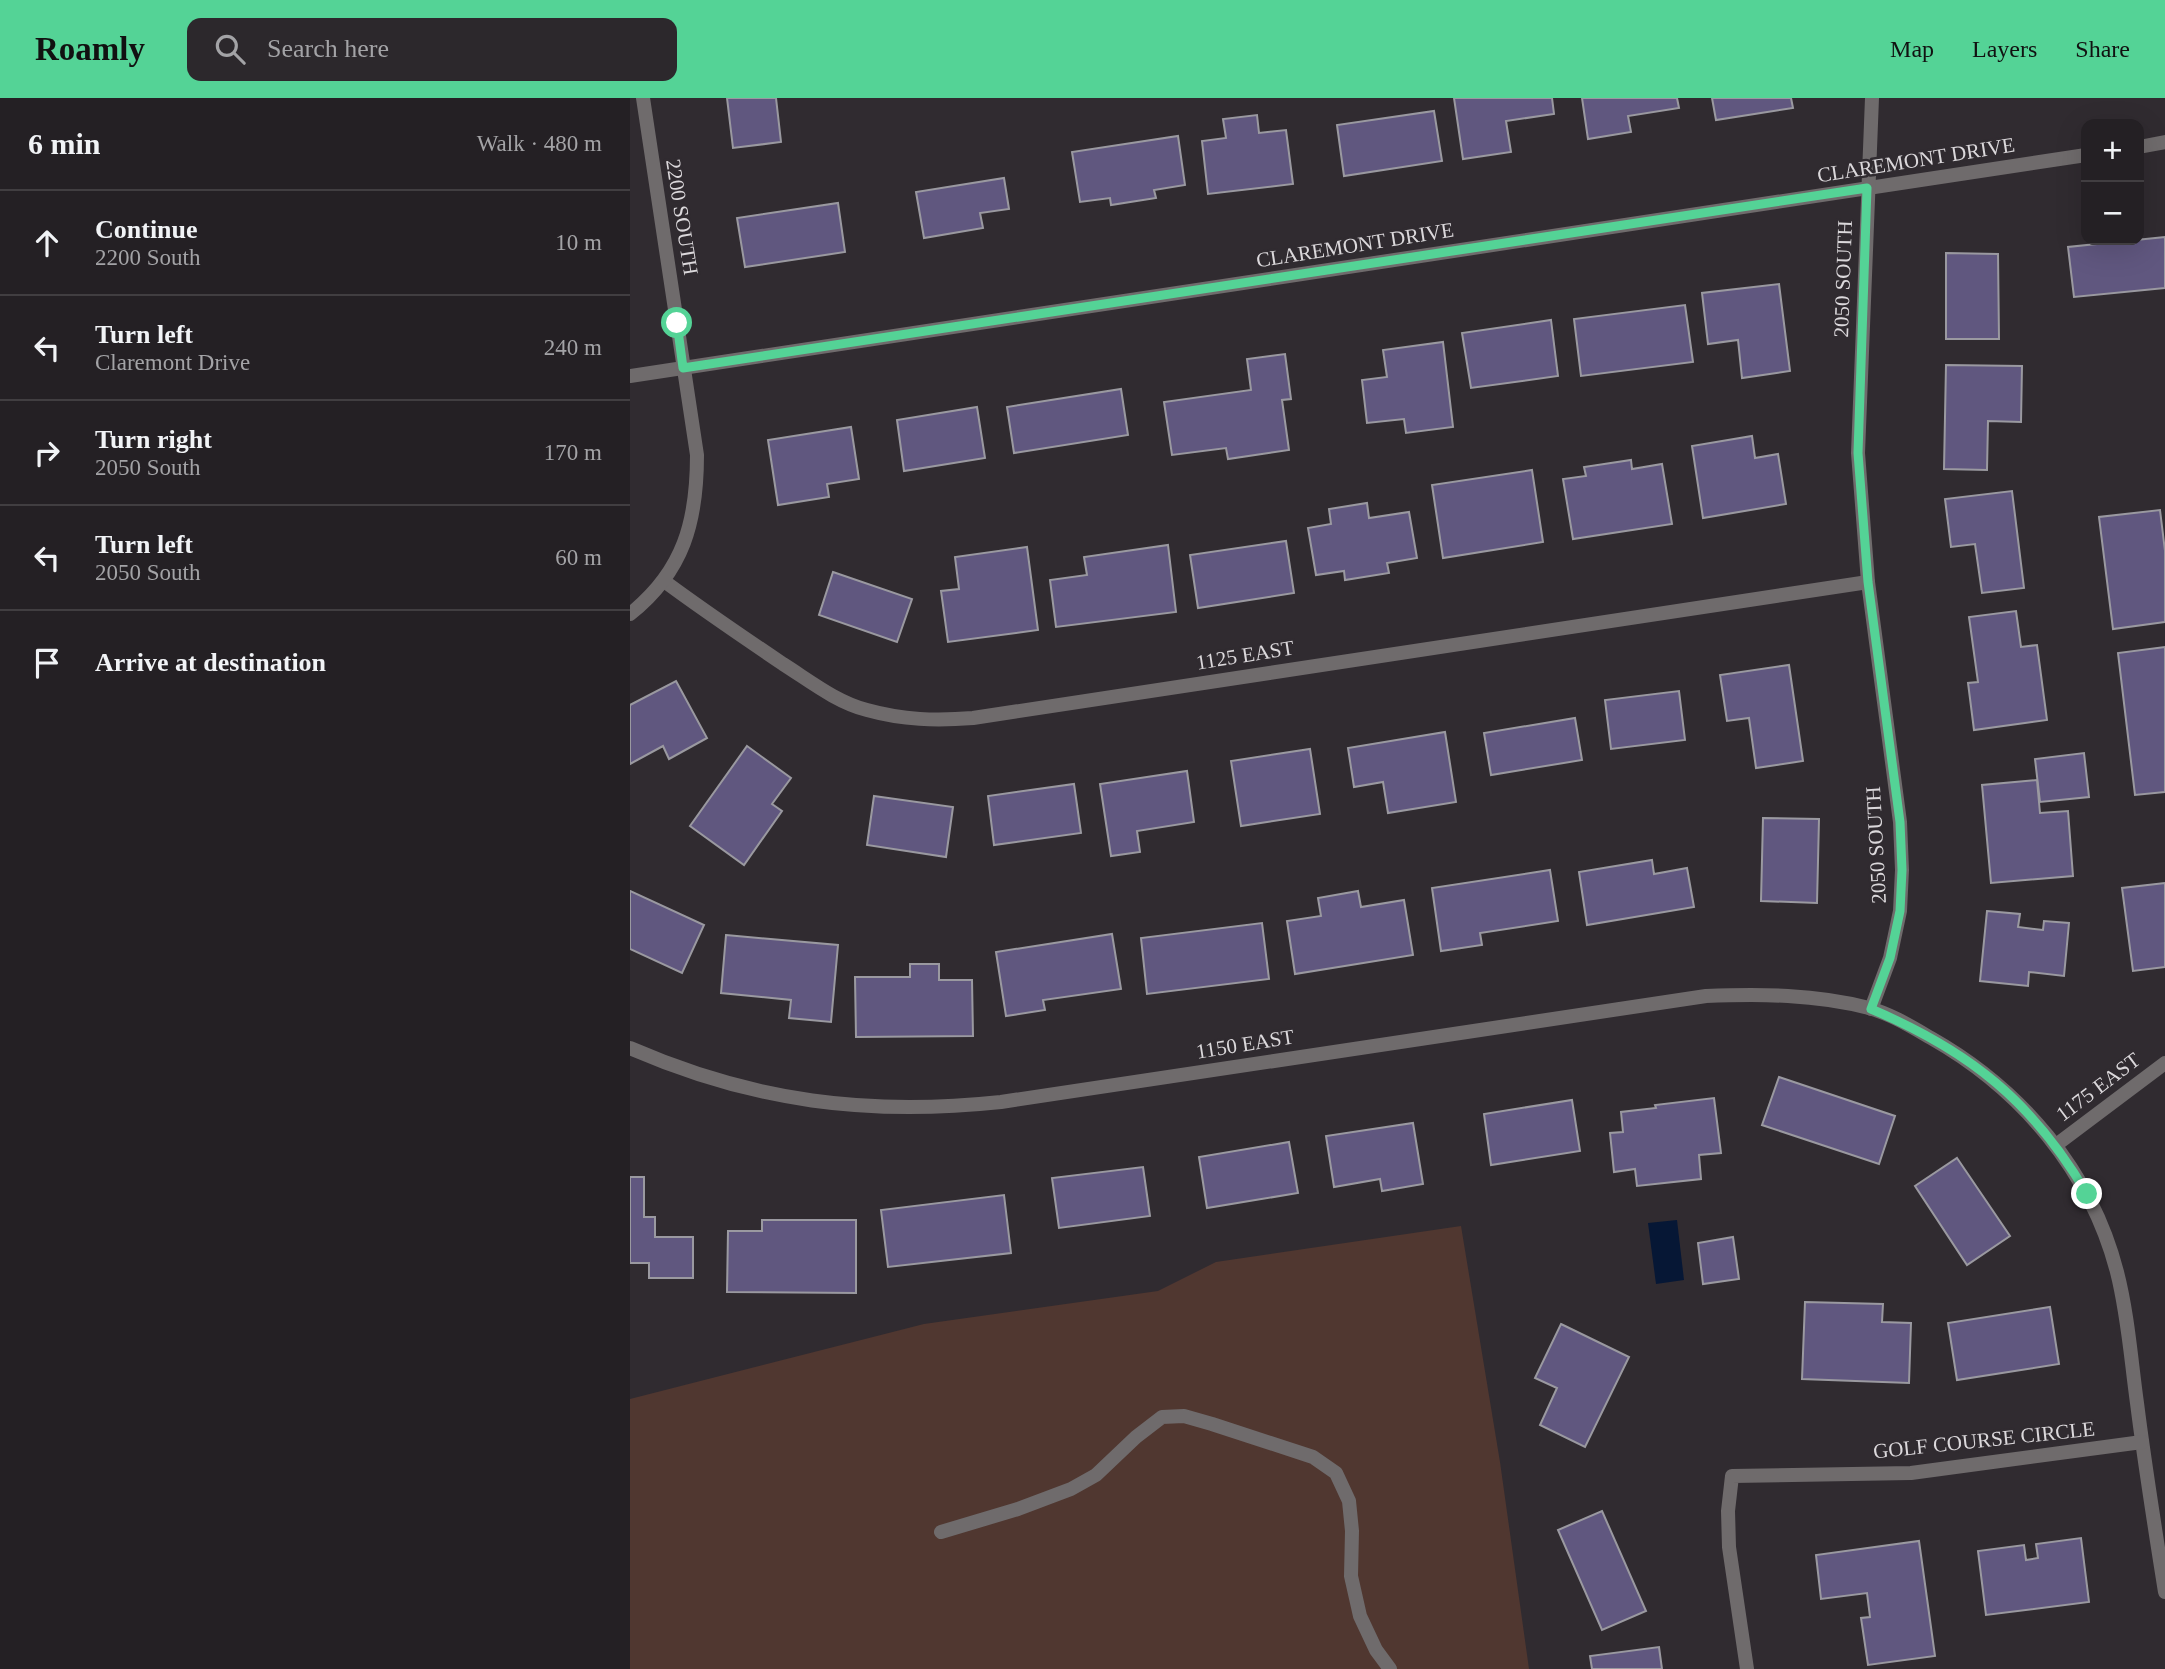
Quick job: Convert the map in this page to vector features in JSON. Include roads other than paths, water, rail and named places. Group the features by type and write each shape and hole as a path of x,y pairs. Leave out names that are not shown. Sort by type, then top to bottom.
{"street":[{"name":"2200 SOUTH","path":"630,614 664,581 681,551 691,520 697,487 697,455 643,98"},
{"name":"2050 SOUTH","path":"1871,1009 1890,958 1900,911 1902,870 1900,822 1868,582 1858,453 1872,98"},
{"path":"2144,146 2165,142"},
{"name":"CLAREMONT DRIVE","path":"630,376 2081,156"},
{"name":"1125 EAST","path":"664,581 830,695 864,710 900,718 937,721 973,718 1868,582"},
{"name":"1150 EAST","path":"630,1048 711,1079 759,1092 855,1107 904,1109 1001,1102 1706,996 1762,994 1816,997 1871,1009"},
{"path":"1871,1009 1909,1025 1973,1064 2029,1114 2056,1145 2087,1194 2118,1273 2165,1592"},
{"name":"1175 EAST","path":"2056,1145 2165,1063"},
{"path":"941,1532 1018,1509 1071,1489 1096,1475 1136,1437 1162,1417 1184,1416 1212,1424 1313,1457 1336,1473 1349,1501 1352,1576 1360,1616 1376,1650 1390,1669"},
{"name":"GOLF COURSE CIRCLE","path":"1747,1669 1729,1547 1728,1511 1732,1476 1911,1474 2142,1442"}],"water":[{"path":"1677,1220 1684,1280 1656,1284 1648,1223"}]}
